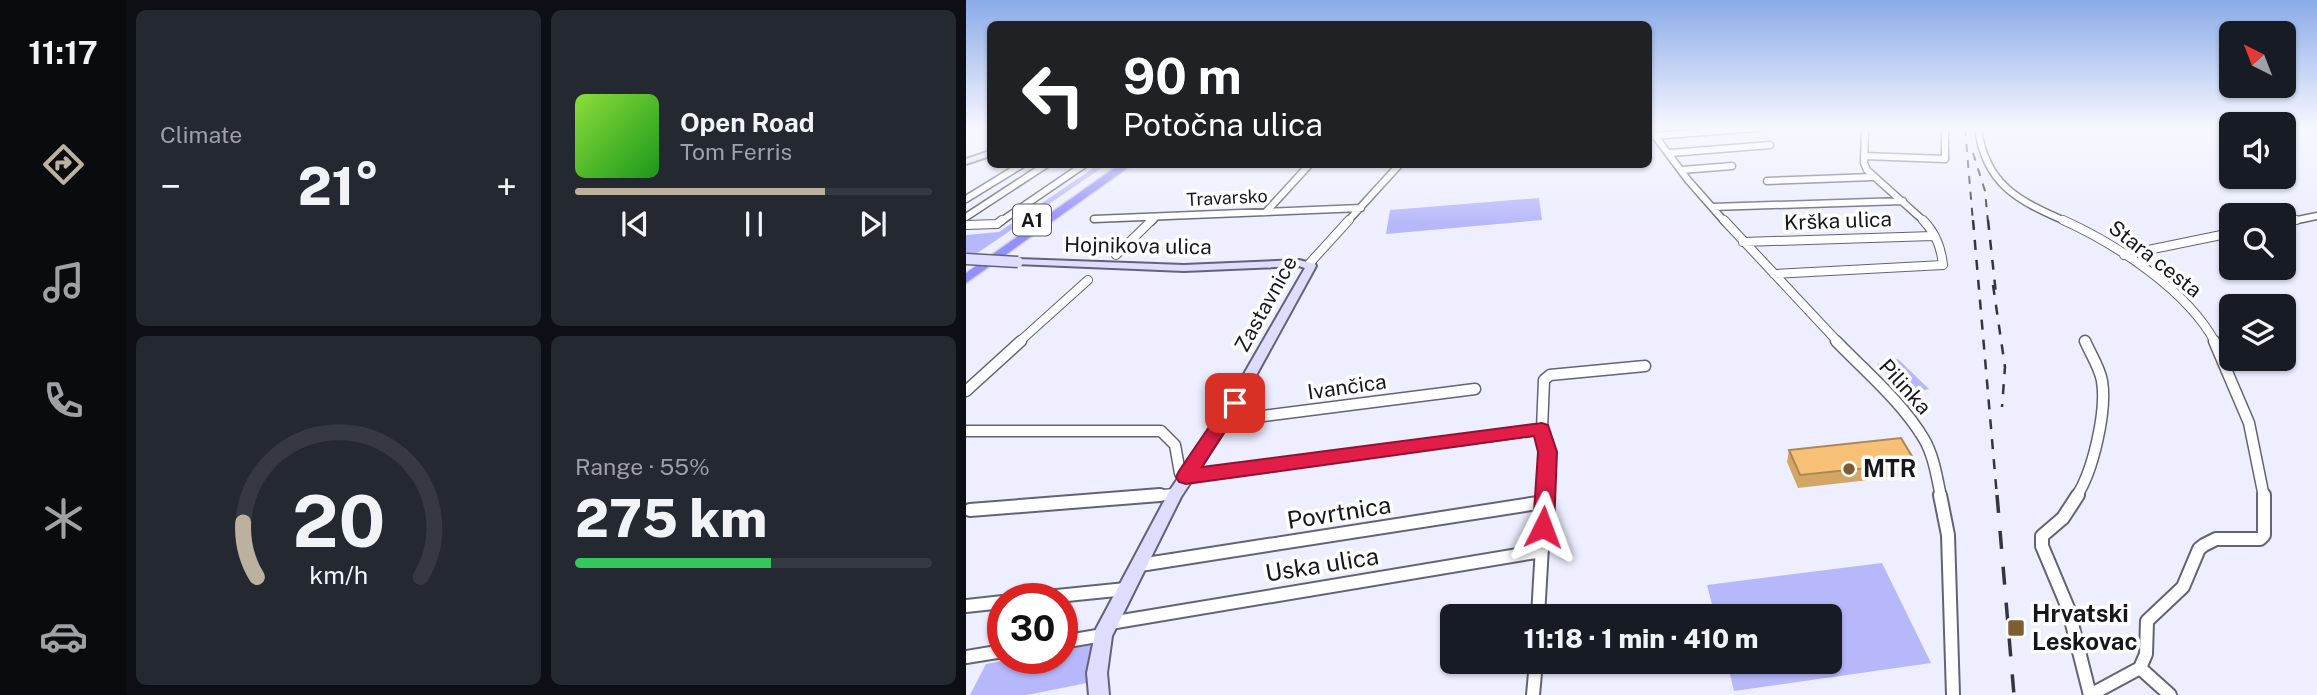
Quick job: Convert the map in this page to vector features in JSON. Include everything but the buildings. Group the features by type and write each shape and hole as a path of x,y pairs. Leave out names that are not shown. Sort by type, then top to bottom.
{"highway":[{"path":"1080,187 1104,168"},
{"name":"A1","path":"966,268 1109,168"},
{"name":"A1","path":"966,279 1122,168"}],"main road":[{"name":"Hojnikova ulica","path":"966,259 1134,268 1309,264"},
{"name":"Zastavnice","path":"1186,477 1224,421 1311,267 1309,264"},
{"path":"1098,695 1097,673 1107,629 1186,477"}],"street":[{"name":"Pilinka","path":"1675,160 1743,242 1899,407 1931,452 1948,535 1953,695"},
{"path":"1774,274 1942,265 1941,248 1922,218 1873,177 1867,170 1865,160"},
{"name":"Stara cesta","path":"1987,160 1995,177 2006,190 2104,241 2124,255 2207,328 2250,425 2261,474 2266,525 2264,535 2260,539 2216,539 2199,549 2183,587 2149,617 2145,630 2146,654 2140,668"},
{"path":"1682,170 1732,166"},
{"path":"966,199 1016,168"},
{"path":"966,217 1042,168"},
{"path":"966,225 997,223 1079,168"},
{"path":"1266,212 1306,168"},
{"name":"Zastavnice","path":"1309,264 1396,168"},
{"path":"1767,181 1873,177"},
{"path":"1712,207 1903,201"},
{"name":"Travarsko","path":"1094,219 1361,208"},
{"path":"2296,220 2317,216"},
{"path":"1116,255 1155,218"},
{"path":"2124,255 2219,235"},
{"name":"Krška ulica","path":"1743,242 1933,236"},
{"path":"966,391 1088,280"},
{"path":"2085,341 2102,381 2099,435 2084,485 2063,518 2042,536 2046,558 2068,608 2090,695 2140,668 2170,695"},
{"path":"1539,604 1547,452 1542,429 1544,380 1550,375 1645,366"},
{"name":"Ivančica","path":"1224,421 1475,389"},
{"path":"966,431 1161,431 1175,445 1180,473 1186,477 1542,429"},
{"path":"970,510 1175,494"},
{"name":"Povrtnica","path":"1140,565 1544,502"},
{"name":"Uska ulica","path":"1078,637 1107,629 1542,551"},
{"path":"1078,593 1128,588"},
{"path":"966,606 987,604"},
{"path":"966,657 987,654"},
{"path":"1533,695 1535,674"}],"shaded area":[{"path":"1094,168 1102,168 973,256 966,255 966,235 999,232"},
{"path":"1539,198 1542,220 1386,234 1390,210"},
{"path":"1898,359 1929,389 1907,394 1877,364"},
{"path":"1882,563 1931,663 1734,691 1730,674 1842,674 1842,604 1712,604 1707,585"},
{"path":"1092,645 1087,683 1027,695 970,695 986,664 987,674 1078,674 1078,647"}],"railway":[{"path":"1968,160 1973,222"},
{"path":"1975,160 1985,191 1988,222"},
{"path":"1973,220 1997,497"},
{"path":"1988,220 1996,294"},
{"path":"1993,285 2005,367 2002,407"},
{"path":"1997,495 2014,695"}],"place":[{"name":"MTR","path":"1849,469"},
{"name":"Hrvatski Leskovac","path":"2016,628"}],"route":[{"path":"1235,403 1186,477 1542,429 1547,452 1543,527"}]}
